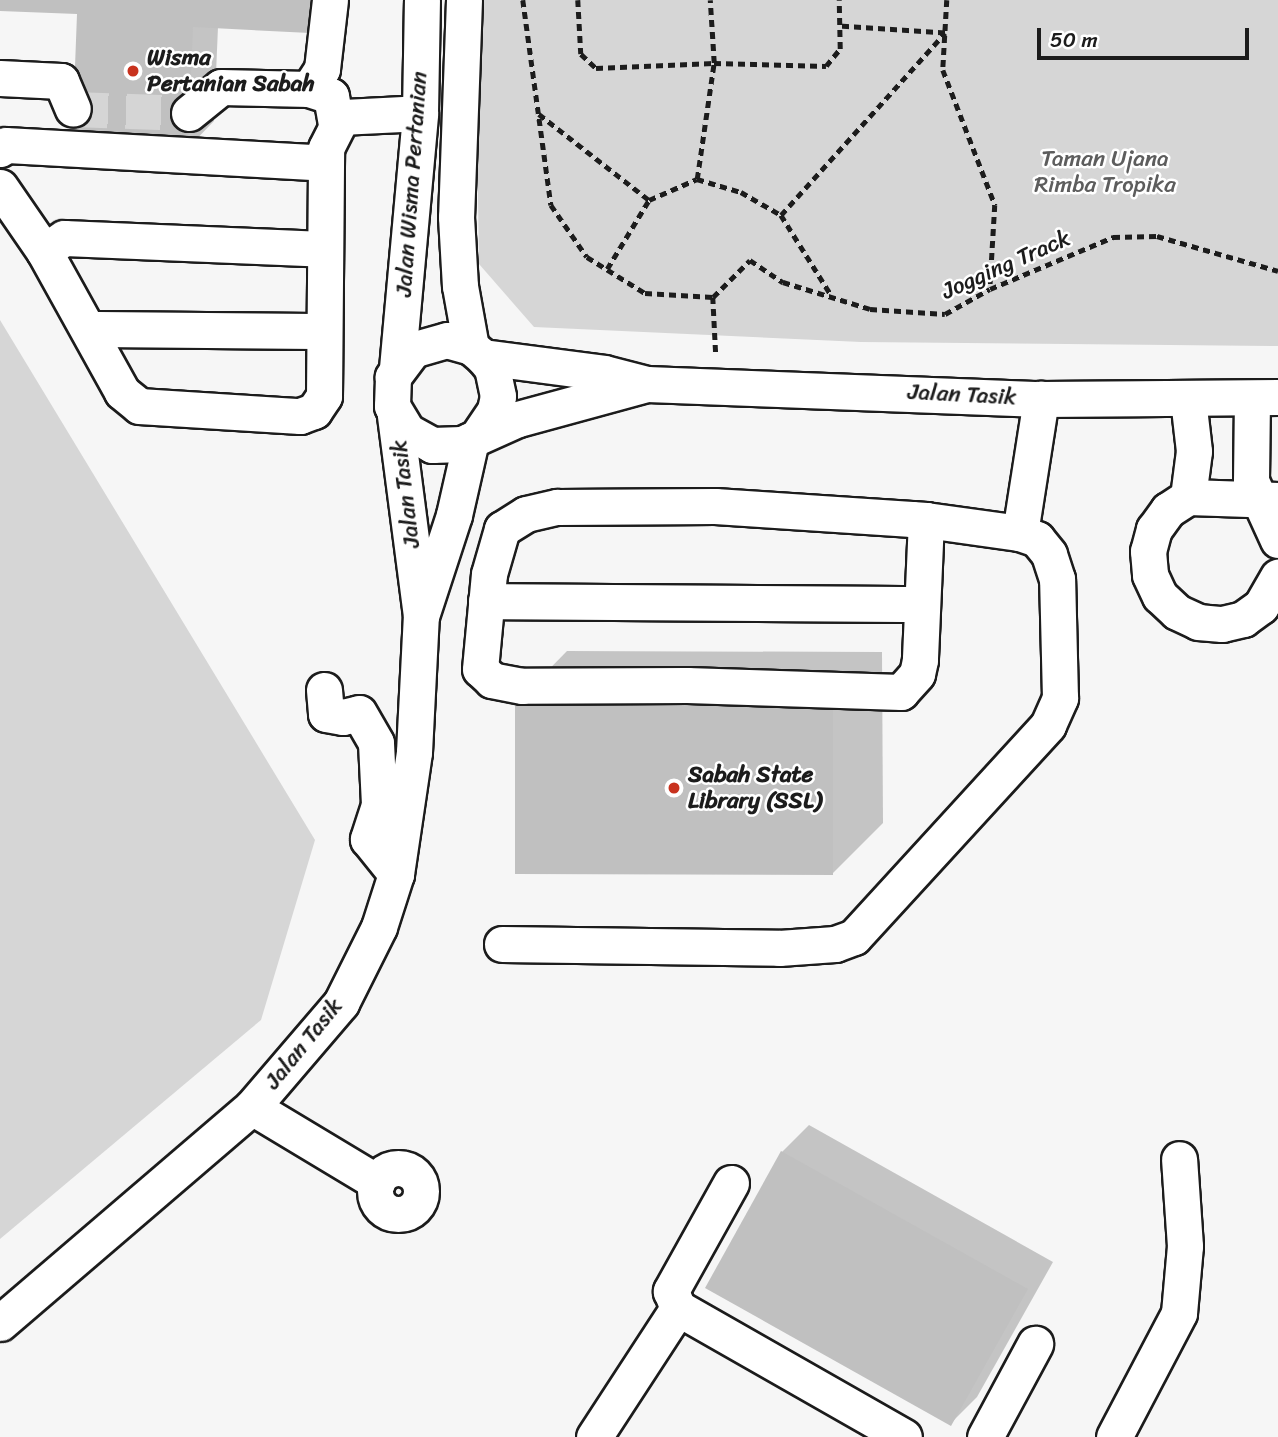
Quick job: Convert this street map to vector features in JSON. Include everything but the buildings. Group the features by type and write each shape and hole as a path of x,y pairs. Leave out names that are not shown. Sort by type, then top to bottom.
{"street":[{"path":"309,89 322,69 330,0"},
{"name":"Jalan Wisma Pertanian","path":"397,368 420,113 422,0"},
{"name":"Jalan Wisma Pertanian","path":"464,0 456,217 460,286 477,352"},
{"path":"0,78 61,81 73,109"},
{"path":"190,113 221,87 309,89 331,96 336,125"},
{"path":"0,187 44,251 122,392 139,406 300,416 314,411 324,396 326,149 342,117 420,113"},
{"path":"0,149 20,146 325,163"},
{"path":"44,251 64,237 324,248"},
{"path":"89,329 324,331"},
{"path":"447,340 477,352 492,368 498,396 495,410 475,437 442,446 423,442 396,415 391,396 397,368 423,344 447,340"},
{"name":"Jalan Tasik","path":"477,352 647,384 1041,399 1265,398"},
{"name":"Jalan Tasik","path":"421,616 454,514 475,437 647,384"},
{"path":"1265,398 1249,461 1268,500 1278,540"},
{"path":"1020,533 1041,399"},
{"path":"1188,399 1194,451 1188,497"},
{"name":"Jalan Tasik","path":"0,1323 252,1107 341,1003 379,928 396,874 414,752 421,616 396,415"},
{"path":"1268,500 1188,497 1168,510 1154,528 1148,551 1155,586 1177,612 1198,622 1222,624 1243,619 1261,606 1278,576"},
{"path":"502,944 779,948 835,944 854,937 1048,725 1060,698 1057,579 1049,554 1037,539 1020,533 926,520 715,506 557,507 526,514 502,529 486,601 480,668 492,680 522,686 687,685 901,692 917,674 920,660 920,604 926,520"},
{"path":"486,601 920,604"},
{"path":"324,690 326,714 343,717 359,713 376,743 379,805 368,839 396,874"},
{"path":"252,1107 377,1182"},
{"path":"1114,1437 1179,1312 1185,1246 1179,1159"},
{"path":"732,1183 671,1292 678,1308 904,1437"},
{"path":"594,1437 678,1308"},
{"path":"985,1437 1035,1344"}],"path":[{"path":"523,0 551,205 587,257 645,293 713,297 716,386"},
{"path":"578,0 581,54 596,68 714,63 826,66 840,49 839,0"},
{"path":"697,179 714,63 710,0"},
{"path":"947,0 943,70 995,205 990,289"},
{"path":"839,26 945,33"},
{"path":"781,215 945,33"},
{"path":"538,113 649,200"},
{"path":"607,269 649,200 697,179 741,192 781,215 831,293"},
{"name":"Jogging Track","path":"713,297 750,260 783,282 831,293 870,309 946,314 990,289 1113,237 1157,236 1278,271"}],"green space":[{"name":"Taman Ujana Rimba Tropika","path":"475,0 1278,0 1278,346 861,342 534,327 479,264"},
{"path":"0,320 315,840 261,1020 0,1239"}],"tunnel":[{"path":"73,109 189,113"}],"place":[{"name":"Wisma Pertanian Sabah","path":"133,71"},
{"name":"Sabah State Library (SSL)","path":"674,788"}]}
